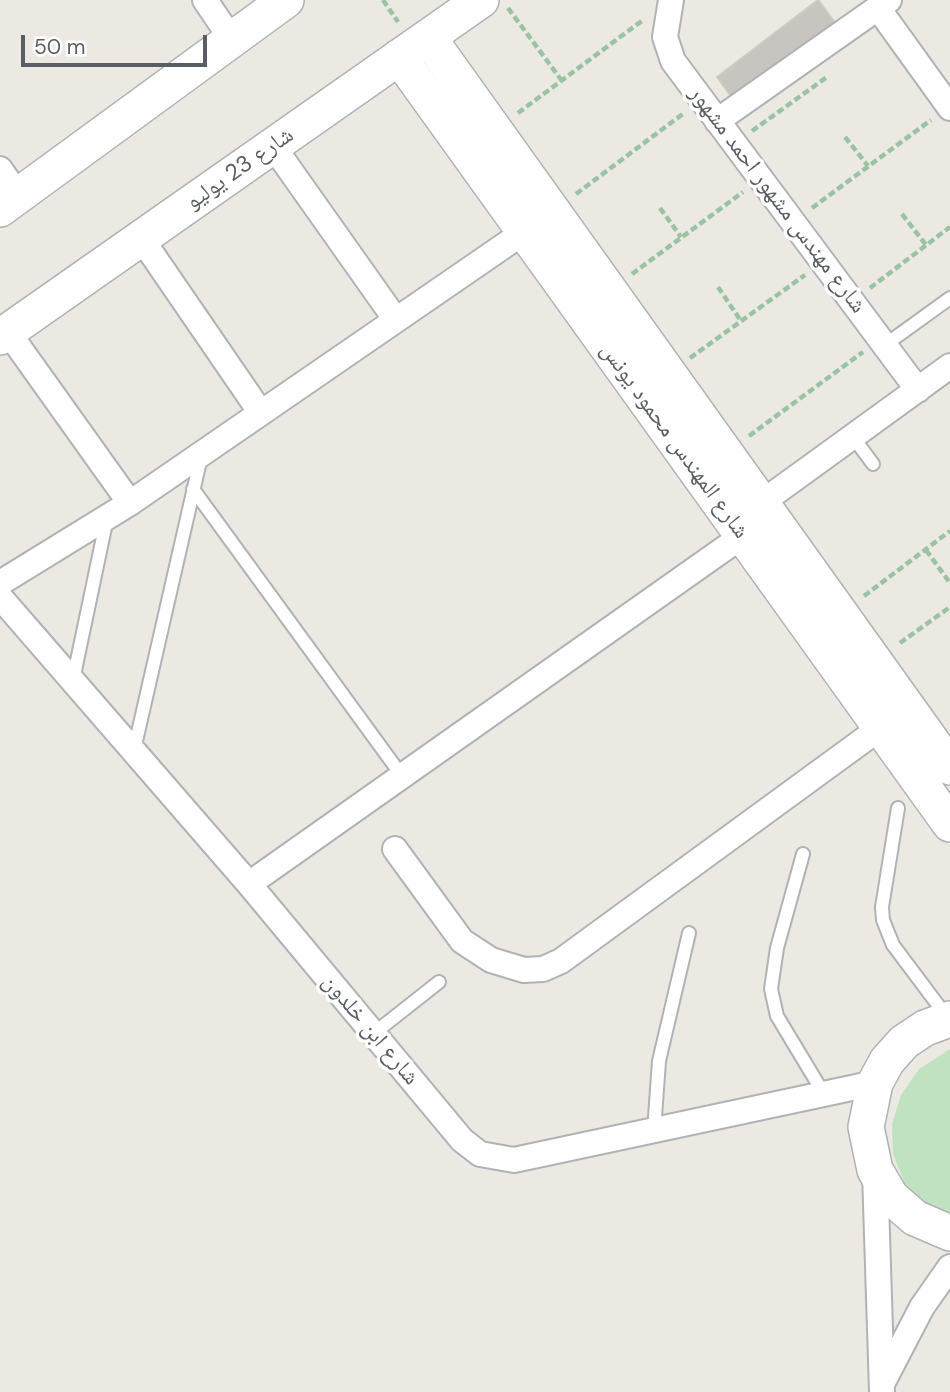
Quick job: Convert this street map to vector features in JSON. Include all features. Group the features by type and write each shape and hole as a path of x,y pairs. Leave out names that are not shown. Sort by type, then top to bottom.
{"street":[{"path":"205,0 232,40"},
{"name":"شارع 23 يوليو","path":"4,334 481,0"},
{"name":"شارع مهندس مشهور احمد مشهور","path":"671,0 666,46 673,61 882,342 939,382"},
{"path":"717,121 883,4 950,107"},
{"path":"6,191 232,40 267,5"},
{"name":"شارع المهندس محمود يونس","path":"428,37 950,767"},
{"name":"شارع المهندس محمود يونس","path":"399,57 950,824"},
{"path":"273,146 396,320"},
{"path":"0,583 130,503 524,232"},
{"path":"141,239 261,413"},
{"path":"4,334 130,503"},
{"path":"249,884 742,536 766,510 853,437 939,382"},
{"name":"شارع ابن خلدون","path":"0,597 249,884 462,1140 491,1158 514,1160 875,1083"},
{"path":"395,849 463,942 491,960 524,970 543,969 561,961 880,728"},
{"path":"882,1389 875,1170 866,1127 875,1083 887,1061 904,1042 925,1028 949,1019"},
{"path":"875,1170 891,1197 915,1218 950,1233"},
{"path":"882,1389 907,1333 950,1267"}],"lane":[{"path":"882,342 950,298"},
{"path":"853,437 873,464"},
{"path":"134,751 202,453"},
{"path":"193,489 402,776"},
{"path":"73,680 107,517"},
{"path":"898,808 882,907 883,920 893,945 949,1019"},
{"path":"803,854 777,948 771,989 777,1016 824,1094"},
{"path":"654,1131 659,1061 689,933"},
{"path":"373,1034 439,982"}],"path":[{"path":"502,0 562,80"},
{"path":"495,130 648,16"},
{"path":"734,144 836,70"},
{"path":"552,211 702,100"},
{"path":"793,222 950,107"},
{"path":"845,136 868,166"},
{"path":"610,290 760,179"},
{"path":"660,208 681,237"},
{"path":"902,214 926,245"},
{"path":"852,301 950,227"},
{"path":"669,374 823,262"},
{"path":"718,287 741,321"},
{"path":"726,453 882,342"},
{"path":"841,614 950,531"},
{"path":"926,550 950,583"},
{"path":"900,643 950,607"}],"green space":[{"path":"950,1049 950,1222 923,1205 904,1182 893,1154 892,1124 901,1095 919,1069"}],"building":[{"path":"818,0 837,25 735,102 717,77"}]}
